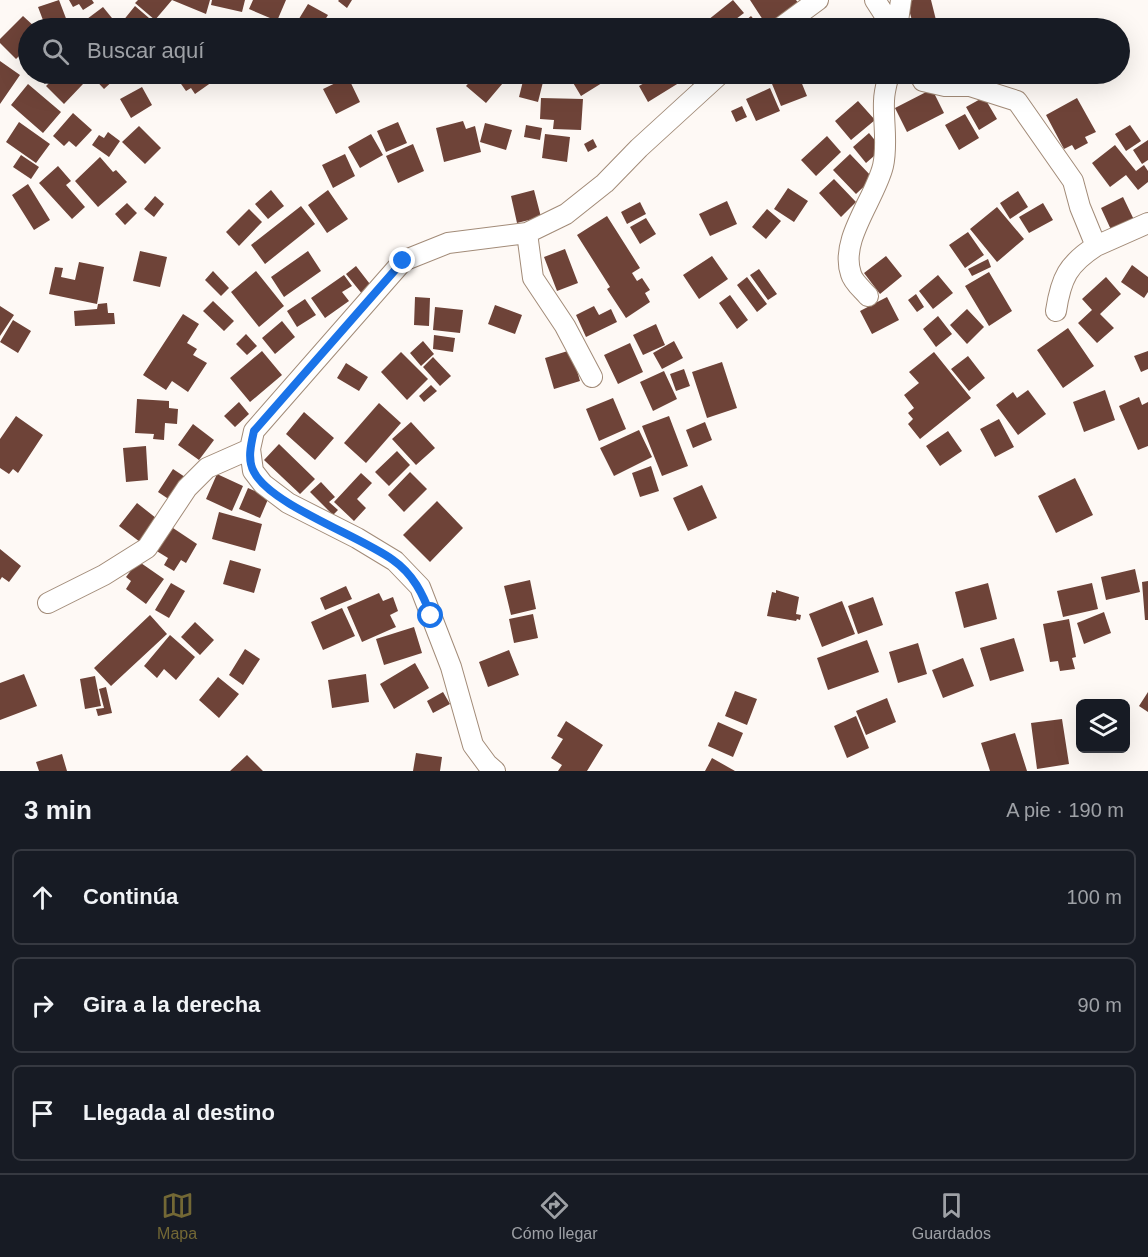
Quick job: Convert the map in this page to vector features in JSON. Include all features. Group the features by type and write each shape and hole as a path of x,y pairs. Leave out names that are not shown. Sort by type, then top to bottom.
{"street":[{"path":"794,18 818,0"},
{"path":"875,0 888,18"},
{"path":"897,18 901,0"},
{"path":"495,771 473,745 451,667 420,587 395,561 357,538 288,503 263,484 253,471 250,449 254,431 403,261 448,243 526,233 566,214 605,183 639,148 709,84"},
{"path":"868,296 851,275 849,249 855,229 874,193 883,165 886,140 884,99 887,84"},
{"path":"936,84 970,86 1017,101 1073,181 1080,207 1096,246"},
{"path":"1056,311 1058,296 1069,268 1078,257 1096,246 1148,224"},
{"path":"526,233 533,278 565,326 592,377"},
{"path":"48,603 104,574 147,548 188,488 207,468 250,449"},
{"path":"470,771 473,745"}],"building":[{"path":"59,0 66,18 42,18 38,7"},
{"path":"69,0 92,0 94,3 83,10 79,4 73,7"},
{"path":"138,0 172,0 157,18 153,18 135,3"},
{"path":"172,0 210,0 206,14"},
{"path":"212,0 245,0 242,12 211,5"},
{"path":"253,0 286,0 278,18 270,18 249,9"},
{"path":"339,0 352,0 347,8"},
{"path":"733,0 744,13 737,18 710,18"},
{"path":"750,0 796,0 799,4 779,18 762,18"},
{"path":"931,0 936,18 911,18 907,2"},
{"path":"308,4 328,15 326,18 299,18"},
{"path":"135,6 149,18 125,18"},
{"path":"103,7 112,18 88,18"},
{"path":"18,21 18,57 16,59 0,43 0,39"},
{"path":"0,61 18,74 18,78 0,104"},
{"path":"28,84 61,112 43,133 11,105"},
{"path":"48,84 83,84 64,104 46,86"},
{"path":"99,84 109,84 104,89"},
{"path":"181,84 209,84 195,94 191,88 186,91"},
{"path":"333,84 351,84 360,102 336,114 323,89"},
{"path":"468,84 502,84 486,103 466,86"},
{"path":"522,84 542,84 538,102 519,97"},
{"path":"574,84 600,84 581,96"},
{"path":"642,84 677,84 648,102 639,86"},
{"path":"772,84 802,84 807,96 781,106"},
{"path":"142,87 152,105 131,118 120,99"},
{"path":"770,88 780,111 756,121 746,99"},
{"path":"932,89 944,113 907,132 895,108"},
{"path":"984,97 997,119 979,130 966,107"},
{"path":"541,98 583,99 581,130 553,129 554,120 540,119"},
{"path":"1077,98 1096,132 1085,137 1088,143 1075,150 1072,145 1064,149 1046,115"},
{"path":"858,101 875,120 851,140 835,121"},
{"path":"742,106 747,117 736,122 731,111"},
{"path":"73,113 92,130 76,147 69,141 64,146 53,136"},
{"path":"965,114 979,138 959,150 945,125"},
{"path":"463,121 466,129 475,126 481,152 444,162 436,128"},
{"path":"19,122 50,144 36,163 6,142"},
{"path":"398,122 407,143 386,152 377,131"},
{"path":"485,123 512,130 506,150 480,142"},
{"path":"526,125 542,128 540,140 524,137"},
{"path":"1130,125 1141,141 1126,151 1115,134"},
{"path":"139,126 161,148 145,164 122,142"},
{"path":"108,132 120,141 109,157 92,145 99,135 104,138"},
{"path":"869,133 882,149 866,163 853,147"},
{"path":"371,134 383,155 360,168 348,147"},
{"path":"545,134 570,137 567,162 542,158"},
{"path":"827,136 841,152 816,176 801,160"},
{"path":"593,139 597,147 588,152 584,144"},
{"path":"1148,140 1148,160 1142,164 1133,150"},
{"path":"413,144 424,171 398,183 386,156"},
{"path":"1115,145 1136,171 1144,165 1148,171 1148,182 1138,190 1126,175 1110,187 1092,163"},
{"path":"345,154 355,176 333,188 322,165"},
{"path":"850,154 873,178 856,194 833,170"},
{"path":"21,155 39,167 31,179 13,167"},
{"path":"100,157 113,172 116,170 127,182 98,207 75,181"},
{"path":"58,166 71,181 66,185 85,207 72,219 39,183"},
{"path":"834,179 856,202 841,217 819,193"},
{"path":"28,184 50,220 34,230 12,195"},
{"path":"788,188 808,201 794,222 774,209"},
{"path":"271,190 284,206 268,219 255,204"},
{"path":"328,190 348,219 327,233 308,205"},
{"path":"534,190 541,217 517,223 511,196"},
{"path":"1018,191 1028,207 1010,219 1000,203"},
{"path":"155,196 164,204 154,217 144,209"},
{"path":"1123,197 1136,224 1113,234 1101,208"},
{"path":"727,201 737,224 710,236 699,214"},
{"path":"640,202 646,214 627,224 621,212"},
{"path":"127,203 137,213 125,225 115,214"},
{"path":"1043,203 1053,220 1029,233 1019,217"},
{"path":"301,206 315,224 265,264 251,245"},
{"path":"997,207 1024,239 997,262 970,229"},
{"path":"249,209 262,222 239,246 226,232"},
{"path":"767,209 781,221 766,239 752,227"},
{"path":"607,216 640,268 632,273 637,281 642,278 650,290 645,293 650,302 626,318 607,289 610,287 577,235"},
{"path":"646,218 656,234 640,244 630,227"},
{"path":"968,232 984,255 965,268 949,245"},
{"path":"565,249 578,283 557,291 544,257"},
{"path":"140,251 167,257 160,287 133,281"},
{"path":"308,251 321,271 284,297 271,277"},
{"path":"712,256 728,279 699,299 683,275"},
{"path":"886,256 902,276 880,294 864,273"},
{"path":"988,259 991,267 972,276 968,269"},
{"path":"79,262 104,267 97,304 49,294 55,267 63,268 61,277 75,280"},
{"path":"1132,265 1148,277 1148,292 1144,298 1121,282"},
{"path":"356,266 373,288 363,295 346,274"},
{"path":"759,269 777,294 768,300 750,275"},
{"path":"213,271 229,288 221,296 205,280"},
{"path":"256,271 284,306 259,327 231,292"},
{"path":"989,272 1012,311 989,326 965,286"},
{"path":"344,275 352,286 342,292 349,301 325,318 311,298"},
{"path":"938,275 953,293 933,309 919,291"},
{"path":"747,277 767,304 757,312 737,285"},
{"path":"1106,277 1121,294 1100,314 1114,328 1097,343 1078,323 1092,310 1082,299"},
{"path":"916,294 924,307 917,312 908,300"},
{"path":"730,295 748,320 737,329 719,303"},
{"path":"415,297 430,298 429,326 414,325"},
{"path":"887,297 899,320 872,334 860,311"},
{"path":"305,299 316,315 297,327 287,311"},
{"path":"213,301 234,321 224,331 203,311"},
{"path":"107,303 108,313 114,313 115,324 75,326 74,311 97,309 98,304"},
{"path":"495,305 522,315 515,334 488,324"},
{"path":"0,306 14,315 0,336"},
{"path":"594,306 599,315 611,309 617,322 586,337 576,315"},
{"path":"435,307 463,310 460,333 433,330"},
{"path":"967,309 984,327 967,344 950,325"},
{"path":"183,314 199,324 187,343 197,349 193,355 207,363 188,392 172,381 166,390 143,375"},
{"path":"938,316 952,334 936,347 923,329"},
{"path":"13,320 31,331 18,353 0,342"},
{"path":"282,321 295,337 275,354 262,338"},
{"path":"656,324 665,345 643,355 633,335"},
{"path":"1068,328 1094,366 1063,388 1037,350"},
{"path":"246,334 257,346 247,355 236,344"},
{"path":"434,335 455,338 453,352 433,349"},
{"path":"423,341 434,354 421,366 410,353"},
{"path":"674,341 683,358 662,369 653,353"},
{"path":"630,343 643,372 618,384 604,355"},
{"path":"571,350 580,381 554,389 545,358"},
{"path":"262,351 282,375 250,402 230,378"},
{"path":"1148,351 1148,369 1141,372 1134,356"},
{"path":"401,352 428,379 407,400 381,372"},
{"path":"934,352 971,398 920,439 908,424 913,419 908,413 914,408 904,395 919,383 909,372"},
{"path":"968,356 985,378 969,391 951,369"},
{"path":"433,357 451,376 440,386 423,367"},
{"path":"722,362 737,408 707,418 692,372"},
{"path":"346,363 368,377 359,391 337,378"},
{"path":"684,369 690,386 676,391 670,374"},
{"path":"664,371 677,399 653,411 640,382"},
{"path":"431,385 437,391 424,402 419,396"},
{"path":"1028,390 1046,414 1018,435 996,405 1013,392 1017,398"},
{"path":"1105,390 1115,420 1084,432 1073,402"},
{"path":"1139,397 1142,405 1148,402 1148,446 1138,450 1119,406"},
{"path":"613,398 626,429 599,441 586,409"},
{"path":"137,399 169,401 169,408 178,409 177,424 165,423 164,440 153,439 154,434 135,433"},
{"path":"239,402 249,414 235,427 224,416"},
{"path":"379,403 401,423 366,463 344,443"},
{"path":"304,412 334,438 315,460 286,434"},
{"path":"16,416 43,435 18,473 13,469 9,474 0,468 0,439"},
{"path":"669,416 688,466 662,476 642,426"},
{"path":"999,419 1014,447 995,457 980,429"},
{"path":"411,422 435,448 416,465 392,439"},
{"path":"705,422 712,440 693,448 686,430"},
{"path":"193,424 214,440 199,460 178,445"},
{"path":"639,430 652,457 614,476 600,448"},
{"path":"948,431 962,451 940,466 926,446"},
{"path":"279,444 315,479 300,494 264,460"},
{"path":"146,446 148,480 126,482 123,448"},
{"path":"397,451 410,465 389,486 375,472"},
{"path":"651,466 659,491 640,497 632,473"},
{"path":"173,469 185,477 170,500 158,492"},
{"path":"410,472 427,489 404,512 388,495"},
{"path":"361,473 372,483 357,499 366,508 354,521 334,502"},
{"path":"217,474 243,486 232,511 206,499"},
{"path":"1075,478 1093,515 1056,533 1038,496"},
{"path":"321,482 335,497 329,502 338,510 333,515 310,492"},
{"path":"702,485 717,518 688,531 673,498"},
{"path":"248,488 269,497 260,518 239,509"},
{"path":"437,501 463,528 430,562 403,535"},
{"path":"137,503 161,522 144,545 119,526"},
{"path":"219,512 262,524 255,551 212,539"},
{"path":"170,526 197,544 186,563 181,560 174,571 164,565 168,558 155,550"},
{"path":"0,549 21,566 9,582 2,577 0,580"},
{"path":"230,560 261,569 254,593 223,584"},
{"path":"138,561 164,579 146,604 126,589 131,581 126,577"},
{"path":"1135,569 1140,592 1106,600 1101,577"},
{"path":"530,580 536,609 511,615 504,586"},
{"path":"1148,581 1148,620 1145,620 1142,582"},
{"path":"171,583 185,591 169,618 155,610"},
{"path":"988,583 997,619 964,628 955,592"},
{"path":"1092,583 1098,609 1063,617 1057,591"},
{"path":"346,586 352,599 325,610 320,598"},
{"path":"776,590 799,597 796,614 801,615 800,620 767,616 772,592 776,593"},
{"path":"379,593 383,601 393,597 398,611 390,615 396,627 362,642 347,607"},
{"path":"873,597 883,625 858,634 848,606"},
{"path":"842,601 855,634 822,647 809,614"},
{"path":"342,608 355,636 323,650 311,622"},
{"path":"1104,612 1111,633 1084,644 1077,623"},
{"path":"533,614 538,638 514,643 509,619"},
{"path":"150,615 167,634 111,686 94,668"},
{"path":"1069,619 1076,657 1072,658 1075,669 1060,671 1058,661 1050,662 1043,624"},
{"path":"195,622 214,640 200,655 181,637"},
{"path":"414,627 422,653 384,665 376,639"},
{"path":"170,635 195,657 176,680 164,669 157,678 144,666"},
{"path":"1014,638 1024,671 990,681 980,648"},
{"path":"867,640 879,672 828,690 817,658"},
{"path":"918,643 927,674 898,683 889,652"},
{"path":"245,649 260,659 243,685 229,675"},
{"path":"509,650 519,675 488,687 479,662"},
{"path":"963,658 974,686 943,698 932,670"},
{"path":"415,663 429,688 394,709 380,684"},
{"path":"24,674 37,706 0,720 0,683"},
{"path":"366,674 369,702 332,708 328,680"},
{"path":"95,676 101,706 85,709 80,679"},
{"path":"218,677 239,694 219,718 199,700"},
{"path":"106,687 112,713 98,716 96,709 104,708 99,689"},
{"path":"735,691 757,699 747,725 725,716"},
{"path":"443,692 450,704 433,713 427,701"},
{"path":"1148,692 1148,712 1139,706"},
{"path":"887,698 896,722 866,735 856,711"},
{"path":"856,716 869,748 847,758 834,726"},
{"path":"1062,719 1069,764 1037,769 1031,723"},
{"path":"566,721 603,745 587,771 558,771 562,765 551,758 563,739 557,736"},
{"path":"718,722 743,733 733,757 708,746"},
{"path":"1015,733 1027,771 990,771 981,743"},
{"path":"416,753 442,757 440,771 413,771"},
{"path":"62,754 67,771 39,771 36,762"},
{"path":"247,755 263,771 230,771"},
{"path":"712,758 735,771 705,771"}],"route":[{"path":"403,261 254,431 250,449 253,471 263,484 288,503 357,538 395,561 420,587 431,616"}]}
